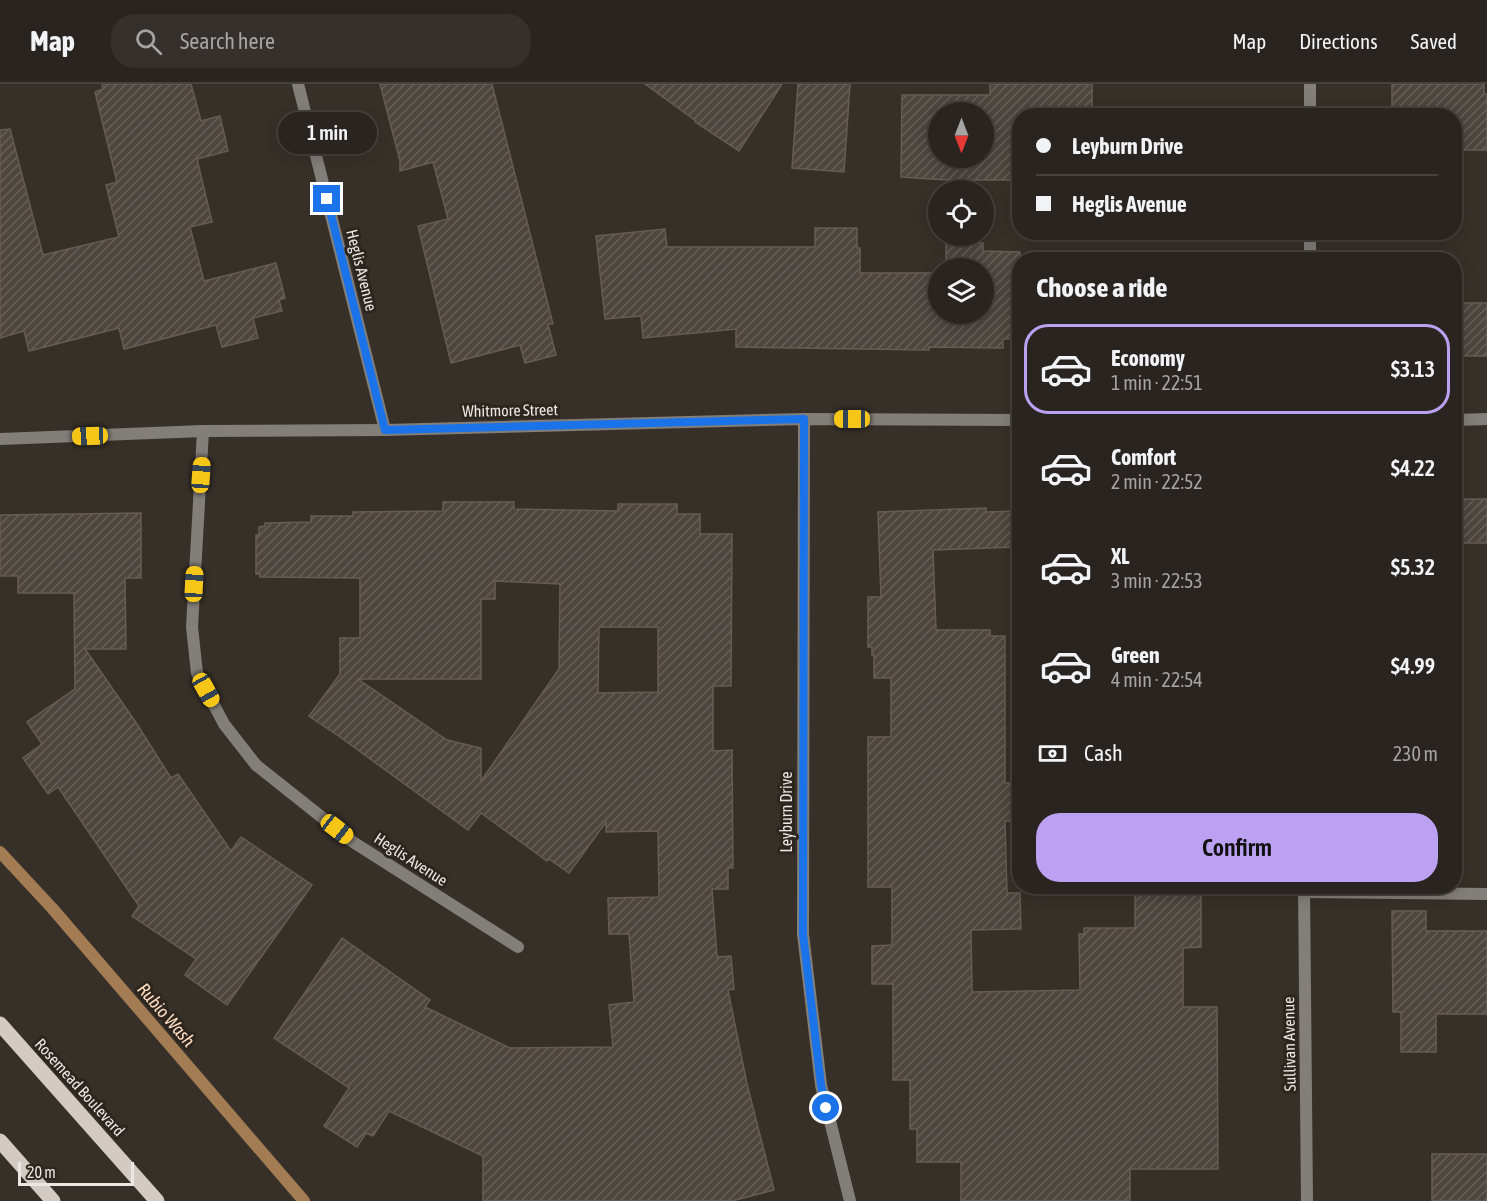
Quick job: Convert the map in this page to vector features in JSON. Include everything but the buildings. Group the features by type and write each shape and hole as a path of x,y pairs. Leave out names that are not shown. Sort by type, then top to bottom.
{"main road":[{"name":"Rosemead Boulevard","path":"0,1024 157,1201"},
{"path":"0,1141 53,1201"}],"street":[{"name":"Heglis Avenue","path":"297,84 385,430"},
{"path":"1310,84 1310,108"},
{"name":"Whitmore Street","path":"0,439 204,432 385,430 804,419 1012,420"},
{"name":"Leyburn Drive","path":"804,419 803,934 821,1085 850,1201"},
{"path":"1462,420 1487,419"},
{"name":"Heglis Avenue","path":"204,432 192,627 196,673 224,723 256,765 353,842 518,947"},
{"path":"1462,893 1487,894"},
{"name":"Sullivan Avenue","path":"1304,894 1307,1201"}],"waterway":[{"name":"Rubio Wash","path":"0,852 52,908 304,1201"}],"route":[{"path":"327,199 385,430 804,419 803,934 821,1085 826,1108"}]}
